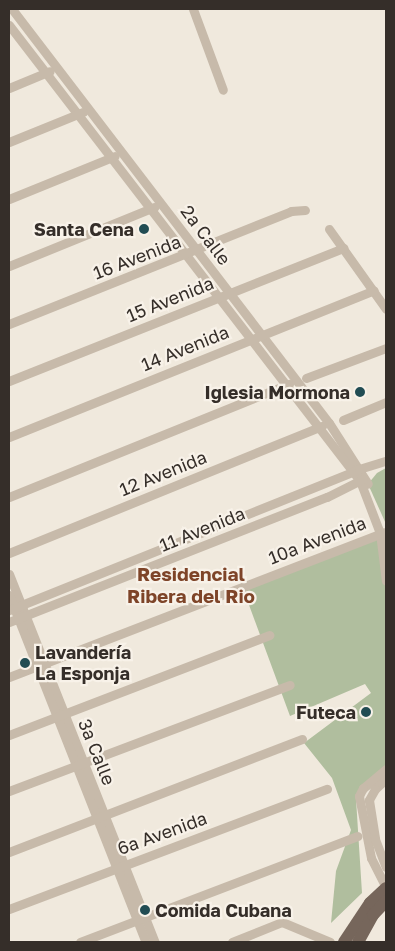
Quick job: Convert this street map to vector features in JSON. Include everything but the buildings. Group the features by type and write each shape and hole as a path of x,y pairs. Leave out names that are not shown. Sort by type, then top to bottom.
{"main road":[{"path":"344,942 360,917 386,887"},
{"path":"358,942 373,915 386,902"}],"street":[{"name":"2a Calle","path":"12,9 329,423 364,483 384,532 386,581"},
{"path":"193,9 223,90"},
{"path":"10,29 25,25"},
{"name":"2a Calle","path":"10,29 47,73 248,340 319,428 356,470"},
{"path":"9,88 57,68"},
{"path":"9,142 90,109"},
{"path":"9,199 123,153"},
{"path":"9,266 162,203"},
{"name":"16 Avenida","path":"9,324 186,256 291,212 305,210"},
{"path":"329,229 386,309"},
{"name":"15 Avenida","path":"9,381 344,248"},
{"name":"14 Avenida","path":"9,437 374,290"},
{"path":"306,378 386,348"},
{"path":"9,497 296,380"},
{"path":"343,420 386,402"},
{"name":"12 Avenida","path":"9,553 329,423"},
{"name":"11 Avenida","path":"15,608 356,470 373,467 386,461"},
{"name":"11 Avenida","path":"9,622 364,483 373,467"},
{"name":"10a Avenida","path":"9,677 384,532"},
{"name":"3a Calle","path":"9,574 15,608"},
{"name":"3a Calle","path":"9,596 22,617 141,919 146,942"},
{"path":"9,735 269,634"},
{"path":"9,791 290,684"},
{"path":"9,852 302,739"},
{"path":"386,769 363,788 359,796 371,858 386,887"},
{"path":"386,780 372,793 369,805 375,839 386,868"},
{"name":"6a Avenida","path":"9,909 327,789"},
{"path":"80,942 357,836"},
{"path":"340,942 350,925 360,917"},
{"name":"3a Calle","path":"141,919 155,942"},
{"path":"232,942 282,922 326,941"}],"green space":[{"path":"386,468 386,524 368,484 377,473"},
{"path":"386,534 386,777 356,799 362,893 331,923 336,871 351,830 332,778 304,743 371,693 365,684 290,716 242,586"}],"place":[{"name":"Santa Cena","path":"144,229"},
{"name":"Iglesia Mormona","path":"360,392"},
{"name":"Lavandería La Esponja","path":"25,663"},
{"name":"Futeca","path":"366,712"},
{"name":"Comida Cubana","path":"145,910"}],"district":[{"name":"Residencial Ribera del Rio","path":"191,585"}]}
